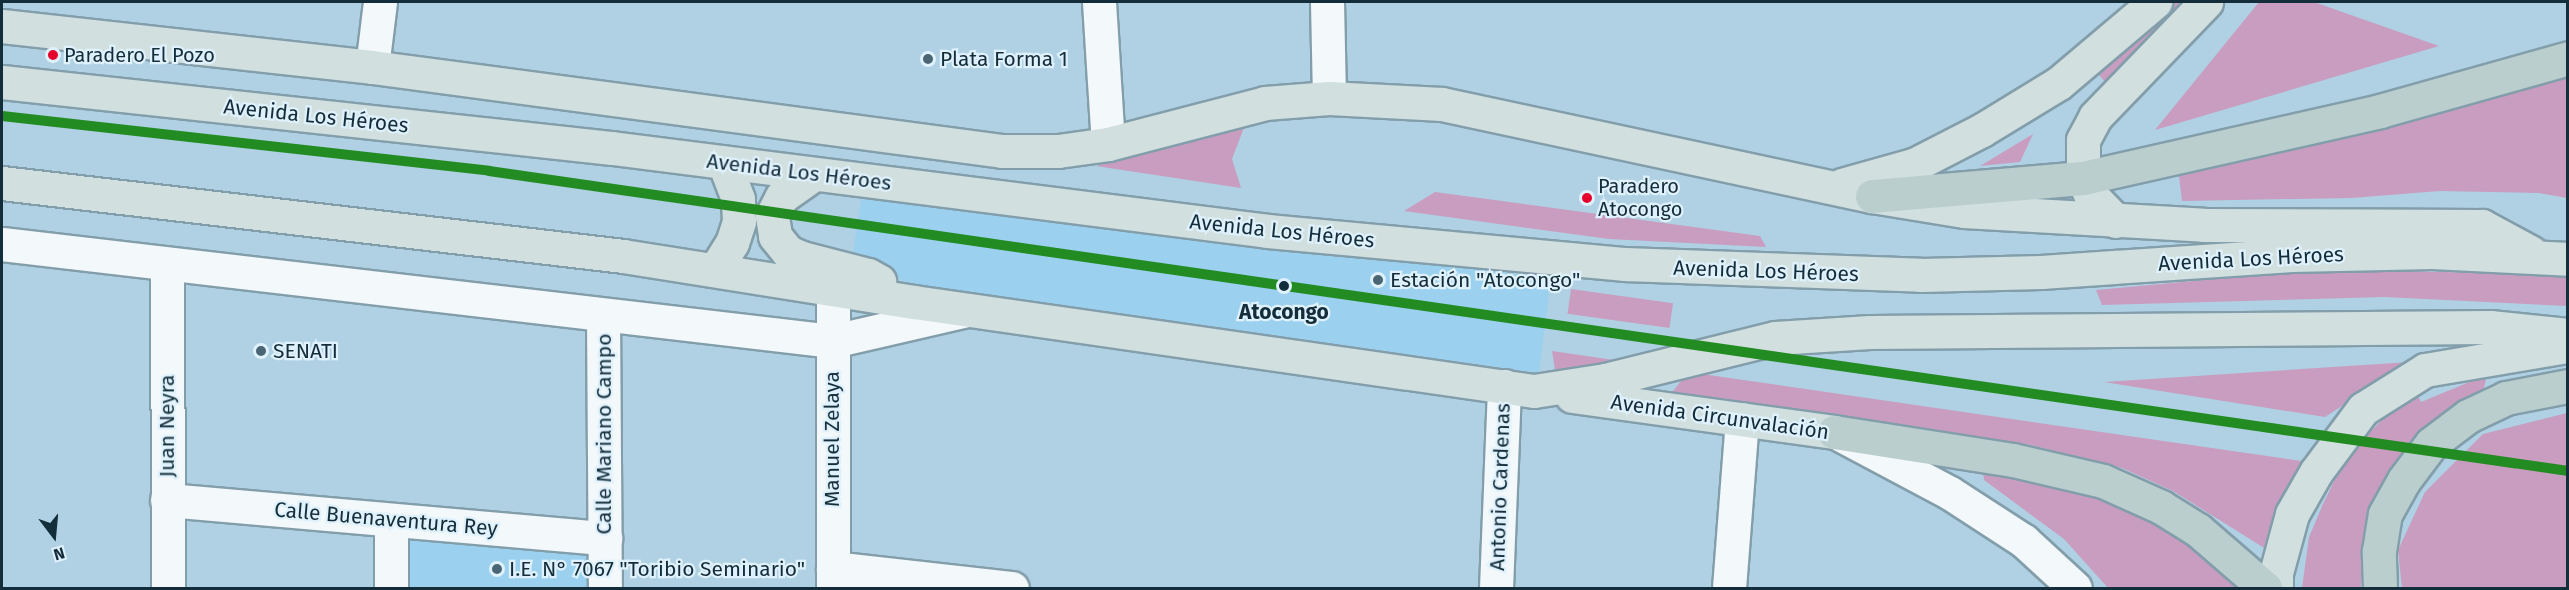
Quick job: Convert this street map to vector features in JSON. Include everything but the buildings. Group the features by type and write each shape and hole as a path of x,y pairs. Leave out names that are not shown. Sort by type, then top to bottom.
{"highway":[{"path":"1872,196 2083,178 2380,111 2568,58"},
{"path":"2380,588 2379,551 2385,514 2404,480 2431,444 2468,416 2506,398 2568,386"},
{"path":"1834,432 2033,464 2103,481 2161,507 2232,556 2265,588"}],"main road":[{"path":"1835,187 1916,164 1982,130 2058,83 2155,2"},
{"path":"2116,221 2090,194 2083,178 2083,140 2095,117 2206,2"},
{"path":"2,26 372,68 1002,151 1058,151 1108,144 1265,104 1329,98 1442,105 1872,196 1964,211 2116,221 2482,226 2535,255"},
{"name":"Avenida Los Héroes","path":"2,82 612,148 1268,231 1736,271 1921,275 2041,272 2291,255 2535,255 2568,259"},
{"path":"573,94 612,148"},
{"path":"715,270 732,243 739,221 738,199 724,163"},
{"path":"814,174 789,188 775,208 772,226 781,245 802,258 868,275 914,302"},
{"path":"2,183 715,270 967,310 1519,388 1605,380 1774,338 1870,332 2490,327 2568,335"},
{"path":"2276,588 2276,573 2292,514 2316,472 2363,409 2425,370 2568,346"},
{"name":"Avenida Circunvalación","path":"1519,388 1834,432"}],"street":[{"path":"372,68 380,2"},
{"path":"1099,2 1108,144"},
{"path":"1327,2 1329,98"},
{"path":"2,244 833,341 967,310"},
{"name":"Juan Neyra","path":"167,264 168,588"},
{"name":"Manuel Zelaya","path":"833,290 833,578"},
{"name":"Calle Mariano Campo","path":"603,315 605,588"},
{"name":"Antonio Cardenas","path":"1496,588 1519,388"},
{"path":"1729,588 1742,419"},
{"name":"Avenida Circunvalación","path":"1834,432 1950,493 2024,541 2075,588"},
{"name":"Calle Buenaventura Rey","path":"167,500 605,538"},
{"path":"391,520 392,588"},
{"path":"833,578 1012,588"}],"shaded area":[{"path":"2174,2 2186,2 2105,82 2096,71"},
{"path":"2259,2 2314,2 2439,46 2155,130"},
{"path":"2567,68 2567,198 2539,193 2440,191 2351,198 2182,201 2179,176 2500,90"},
{"path":"1245,125 1232,159 1241,188 1096,166"},
{"path":"2033,134 2020,162 1980,166"},
{"path":"920,192 1551,279 1539,373 907,283 853,252 861,200"},
{"path":"1435,192 1760,236 1766,247 1609,239 1404,211"},
{"path":"2323,269 2567,275 2568,306 2384,297 2102,305 2096,290"},
{"path":"1571,289 1673,303 1670,328 1568,314"},
{"path":"1552,351 1621,361 1601,368 1555,370"},
{"path":"2410,362 2325,417 2104,382"},
{"path":"1688,372 2308,462 2269,551 2173,491 2122,468 2031,445 1670,395"},
{"path":"2479,378 2486,379 2484,388 2444,414 2374,505 2361,550 2361,588 2302,588 2309,537 2340,469 2366,436 2389,413 2418,396 2421,402"},
{"path":"2567,413 2567,588 2402,588 2398,550 2425,492 2483,434"},
{"path":"1983,472 1997,472 2150,508 2247,588 2108,588 2064,539 1984,480"},
{"name":"I.E. N° 7067 \"Toribio Seminario\"","path":"405,538 588,550 589,588 405,588"}],"transit line":[{"path":"2,116 489,171 2568,471"}],"place":[{"name":"Paradero El Pozo","path":"53,55"},
{"name":"Plata Forma 1","path":"928,59"},
{"name":"Paradero Atocongo","path":"1587,198"},
{"name":"Estación \"Atocongo\"","path":"1378,280"},
{"name":"Atocongo","path":"1284,286"},
{"name":"SENATI","path":"261,351"},
{"name":"I.E. N° 7067 \"Toribio Seminario\"","path":"497,569"}]}
